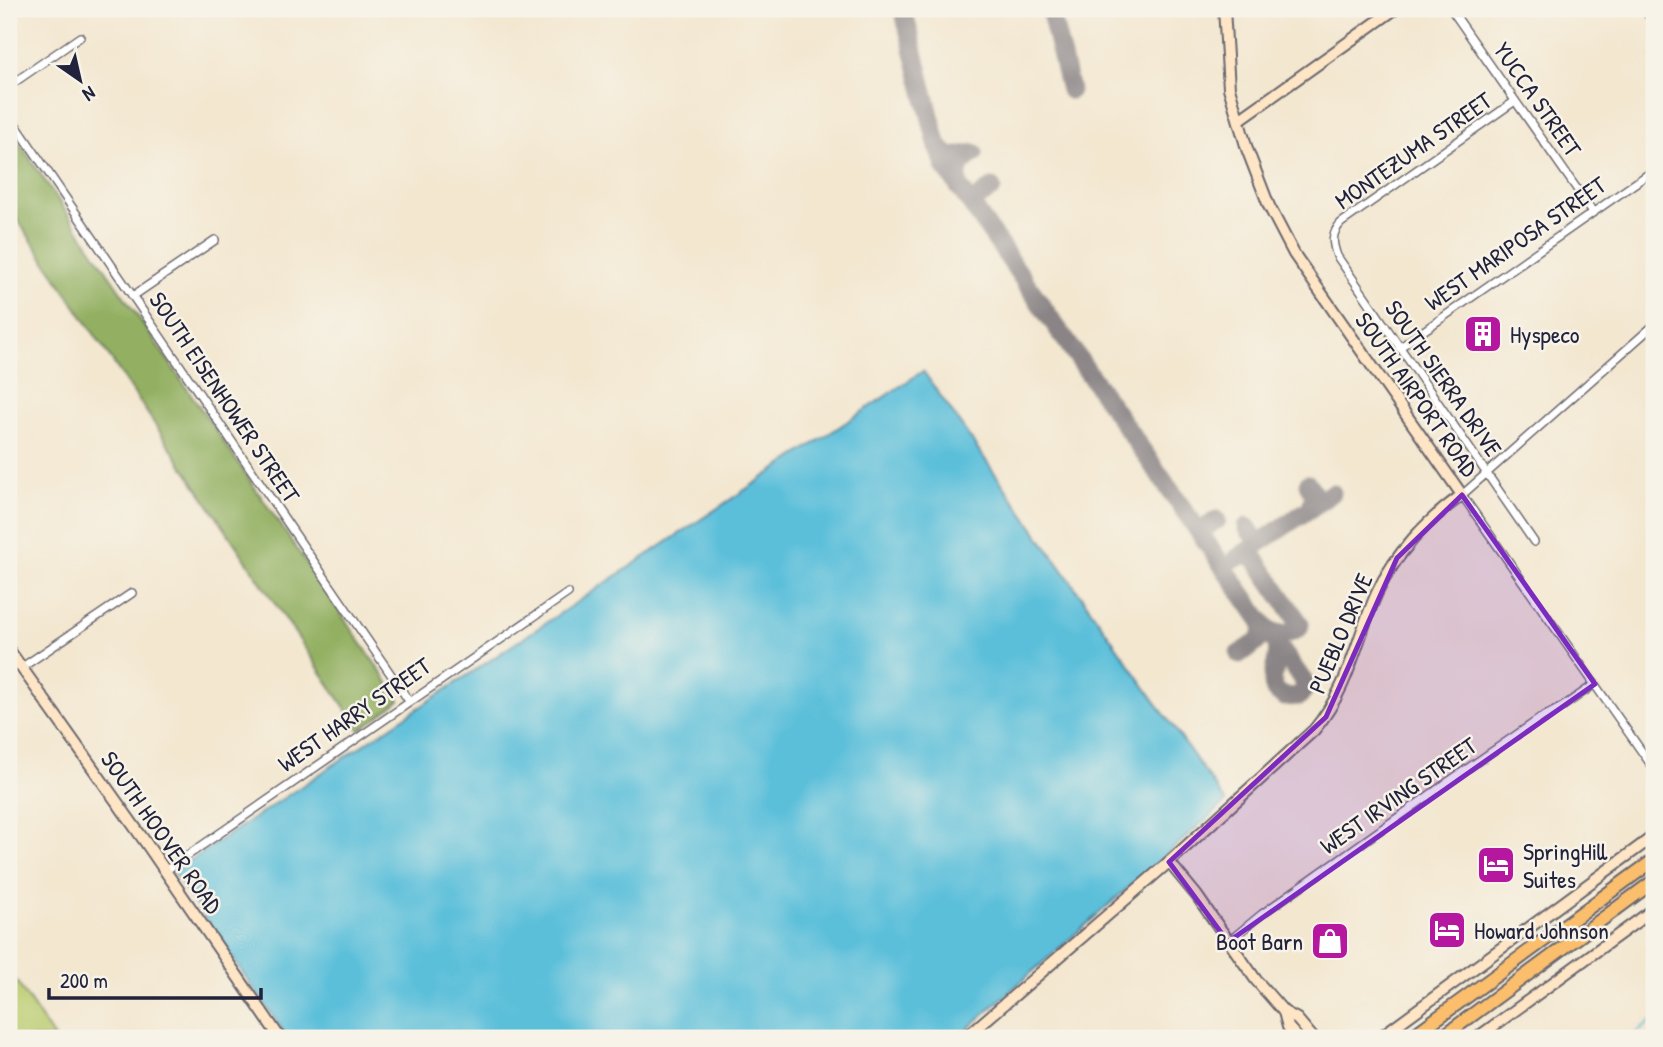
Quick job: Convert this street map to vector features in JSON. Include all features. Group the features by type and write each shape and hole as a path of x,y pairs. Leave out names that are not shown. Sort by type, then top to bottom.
{"highway":[{"path":"1410,1038 1654,860"},
{"path":"1441,1038 1654,881"}],"street":[{"name":"SOUTH AIRPORT ROAD","path":"1224,9 1229,88 1238,120 1259,183 1294,254 1654,769"},
{"path":"1238,120 1395,9"},
{"name":"YUCCA STREET","path":"1451,9 1593,212"},
{"path":"1644,9 1654,23"},
{"path":"9,86 80,37"},
{"name":"MONTEZUMA STREET","path":"1334,231 1350,216 1515,101"},
{"name":"SOUTH EISENHOWER STREET","path":"9,115 410,701"},
{"name":"WEST MARIPOSA STREET","path":"1399,348 1654,170"},
{"name":"SOUTH SIERRA DRIVE","path":"1334,231 1332,243 1337,256 1534,542"},
{"path":"133,296 215,240"},
{"name":"PUEBLO DRIVE","path":"965,1038 1301,745 1326,717 1345,683 1377,593 1396,558 1421,530 1654,325"},
{"path":"21,668 132,593"},
{"name":"WEST HARRY STREET","path":"165,871 568,593"},
{"name":"SOUTH HOOVER ROAD","path":"9,650 280,1038"},
{"name":"WEST IRVING STREET","path":"1228,942 1262,914 1446,784 1595,684"},
{"path":"1378,1038 1654,836"},
{"path":"1169,862 1284,1012 1297,1019 1313,1038"},
{"path":"1477,1038 1654,909"},
{"path":"1284,1012 1288,1027 1298,1038"}],"highlighted area":[{"path":"1462,495 1595,684 1228,942 1169,862 1326,717 1397,558"}],"green space":[{"path":"9,128 400,700 360,730 9,207"},
{"path":"9,970 54,1038 9,1038"}],"water":[{"path":"923,371 1226,802 957,1038 288,1038 173,872"}],"waterway":[{"path":"1630,1038 1654,1019"}],"taxiway":[{"path":"903,9 938,147 946,168 1277,644 1273,679 1275,691 1285,697 1299,696 1307,686 1277,644"},
{"path":"1050,9 1070,90"},
{"path":"938,147 951,157 974,153 960,167 959,187"},
{"path":"981,196 992,188"},
{"path":"1308,484 1314,494 1311,508 1332,493"},
{"path":"1237,558 1311,508"},
{"path":"1209,525 1217,520"},
{"path":"1247,527 1251,533"},
{"path":"1242,555 1253,556 1300,624 1295,631 1287,633 1267,629"},
{"path":"1239,654 1260,638 1262,622"}],"place":[{"name":"Hyspeco","path":"1483,334"},
{"name":"SpringHill Suites","path":"1496,865"},
{"name":"Howard Johnson","path":"1447,930"},
{"name":"Boot Barn","path":"1330,941"}]}
